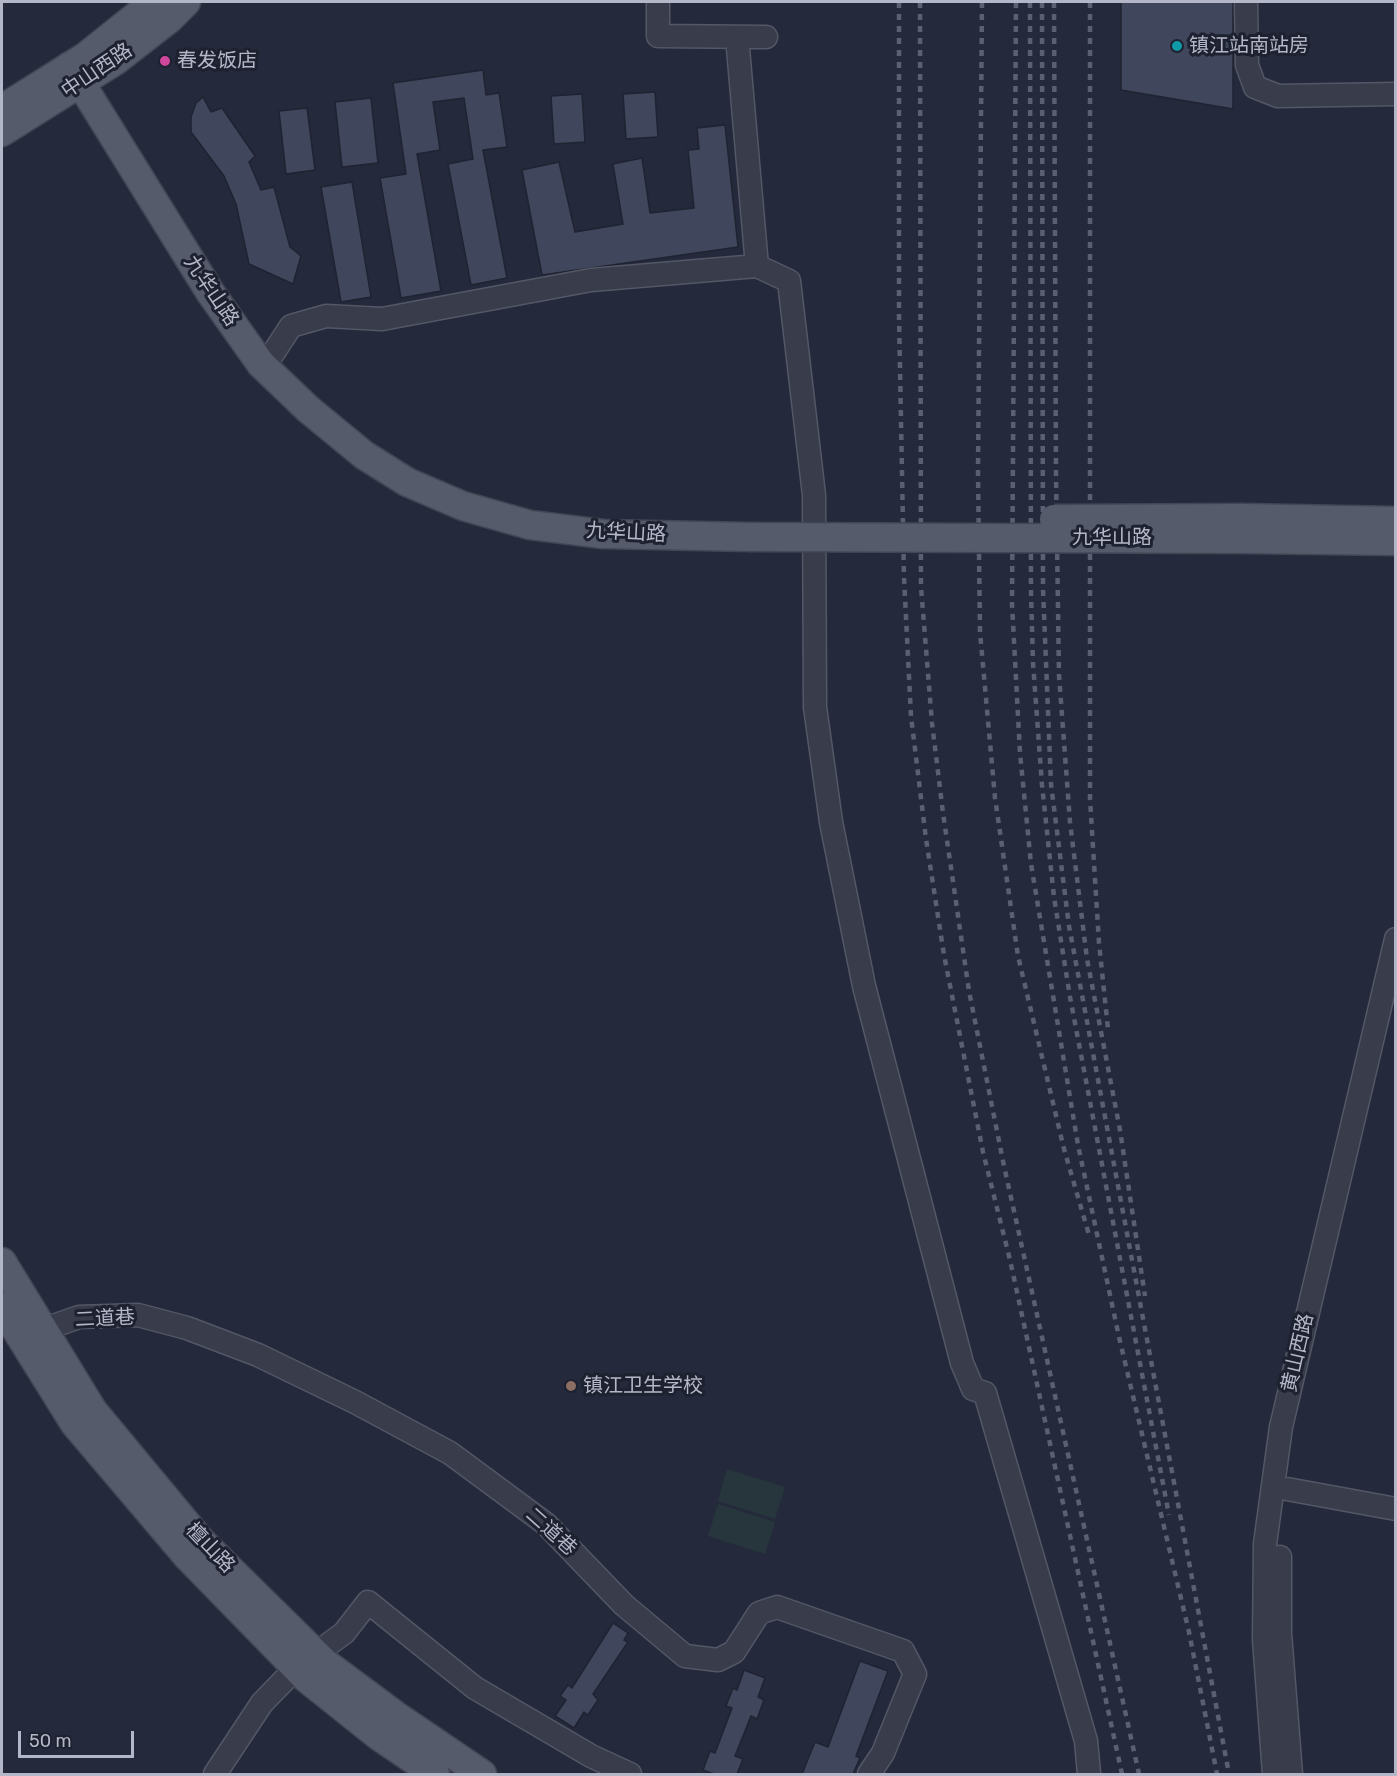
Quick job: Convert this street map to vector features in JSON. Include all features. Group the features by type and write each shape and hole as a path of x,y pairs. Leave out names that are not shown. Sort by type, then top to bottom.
{"main road":[{"name":"中山西路","path":"2,132 83,70 154,2"},
{"name":"中山西路","path":"2,110 83,70 169,19 186,2"},
{"name":"九华山路","path":"83,70 272,355 316,400 371,441 415,470 470,495 533,513 605,520 749,528"},
{"name":"九华山路","path":"83,70 210,292 261,364 308,410 364,455 407,482 463,506 530,525 603,534 749,528 1244,529 1395,521"},
{"name":"九华山路","path":"1244,529 1395,541"},
{"name":"檀山路","path":"2,1262 93,1411 200,1540 305,1660 380,1737 435,1774"},
{"name":"檀山路","path":"2,1307 75,1424 187,1556 305,1660 395,1715 482,1774"}],"street":[{"path":"658,2 658,36 766,37"},
{"path":"1246,2 1247,65 1255,87 1278,96 1395,94"},
{"path":"737,37 757,266"},
{"path":"272,355 291,327 326,316 382,319 591,280 757,266 789,281 814,495 815,707 831,822 864,986 962,1363 973,1389 985,1393 1086,1741 1089,1774"},
{"name":"黄山西路","path":"1291,1774 1280,1633 1280,1546 1292,1434 1393,984 1395,939"},
{"name":"黄山西路","path":"1274,1774 1264,1639 1265,1567 1281,1427 1393,984"},
{"name":"二道巷","path":"42,1330 79,1317 138,1315 187,1328 258,1355 354,1402 450,1453 546,1524 624,1605 685,1656 717,1660 734,1652 759,1613 777,1607 903,1651 915,1674 883,1753 868,1774"},
{"path":"1287,1489 1395,1509"},
{"path":"215,1774 262,1703 305,1660 344,1633 368,1602 475,1688 591,1756 630,1774"}],"shaded area":[{"path":"727,1469 785,1487 775,1519 718,1501"},
{"path":"718,1504 775,1522 765,1554 708,1536"}],"building":[{"name":"镇江站南站房","path":"1121,2 1233,2 1233,109 1121,90"},
{"path":"483,70 486,95 499,93 507,147 483,150 507,278 471,285 448,164 473,159 464,98 433,102 440,150 417,154 441,291 401,298 380,178 406,174 393,83"},
{"path":"655,92 658,137 626,139 623,94"},
{"path":"582,94 585,142 554,144 551,96"},
{"path":"203,97 211,112 222,108 255,156 249,162 261,190 274,187 290,247 301,256 293,284 249,264 236,204 224,176 191,132 191,117 196,103"},
{"path":"371,98 378,163 342,167 335,102"},
{"path":"307,108 315,170 286,174 279,111"},
{"path":"725,125 738,247 542,275 522,170 559,162 575,232 623,224 613,164 642,158 650,213 694,208 688,150 699,149 697,128"},
{"path":"352,182 371,297 341,302 321,187"},
{"path":"613,1623 628,1633 624,1640 628,1642 593,1694 598,1700 588,1715 584,1712 574,1728 555,1716 566,1700 560,1696 568,1685 572,1688"},
{"path":"860,1661 888,1671 856,1756 860,1758 853,1774 802,1774 815,1742 828,1747"},
{"path":"744,1670 765,1678 758,1697 764,1700 757,1719 751,1716 735,1756 743,1759 737,1774 714,1774 703,1770 710,1751 715,1753 732,1708 726,1706 733,1688 737,1690"}],"railway":[{"path":"899,2 899,315 904,578 911,716 926,839 944,955 983,1152 1010,1260 1122,1774"},
{"path":"920,2 921,587 932,723 943,813 969,991 1004,1166 1139,1774"},
{"path":"982,2 978,471 980,632 995,798 1018,956 1064,1149 1089,1235"},
{"path":"1016,2 1012,604 1020,753 1031,864 1078,1145 1119,1337 1189,1632 1217,1774"},
{"path":"1030,2 1031,592 1033,663 1042,785 1054,897 1070,997 1169,1515"},
{"path":"1042,2 1043,589 1051,784 1069,926 1229,1774"},
{"path":"1054,2 1059,675 1070,822 1087,959 1120,1130 1145,1296"},
{"path":"1090,2 1090,799 1099,943 1108,1029"}],"place":[{"name":"镇江站南站房","path":"1177,46"},
{"name":"春发饭店","path":"165,61"},
{"name":"镇江卫生学校","path":"571,1386"}]}
